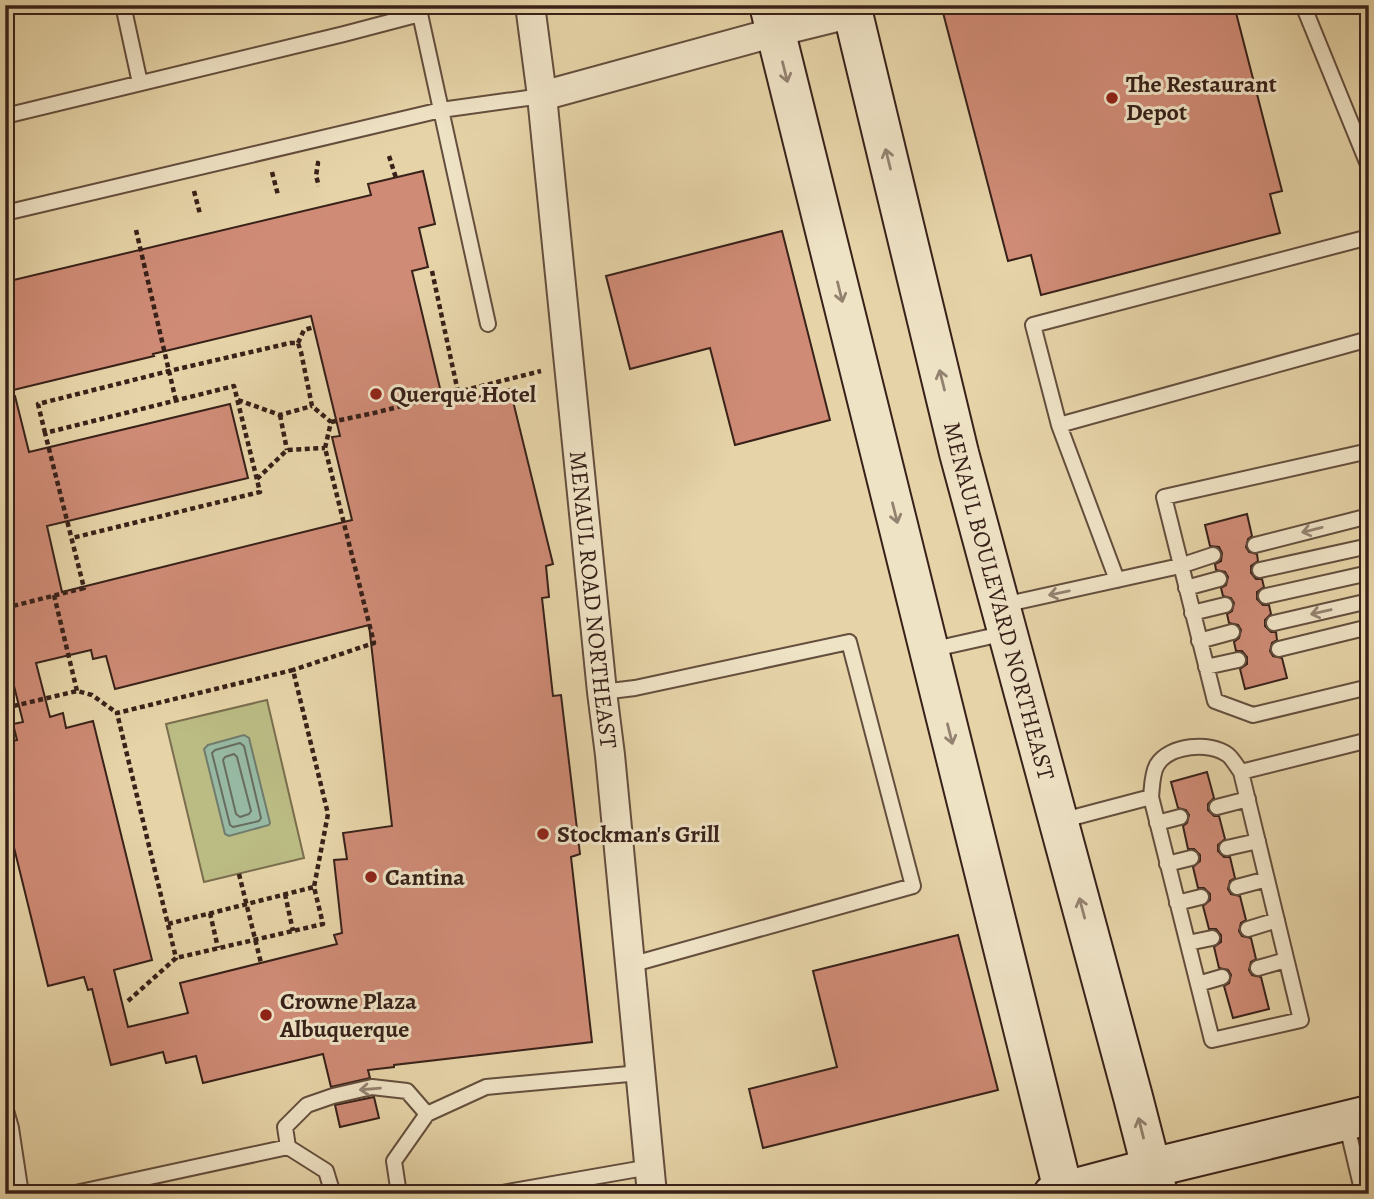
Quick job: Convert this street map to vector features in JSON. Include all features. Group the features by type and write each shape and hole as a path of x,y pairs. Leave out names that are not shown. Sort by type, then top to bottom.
{"main road":[{"name":"MENAUL BOULEVARD NORTHEAST","path":"852,9 959,453 1154,1181"},
{"path":"772,19 929,650 1060,1193 1154,1181 1357,1118"}],"street":[{"name":"MENAUL ROAD NORTHEAST","path":"530,5 542,96 610,755 651,1180"},
{"path":"542,96 772,19 852,9"}],"lane":[{"path":"122,5 140,83"},
{"path":"1304,5 1369,167"},
{"path":"5,116 420,15 488,324"},
{"path":"5,213 441,110 542,96"},
{"path":"1117,580 1059,425 1033,325 1369,237"},
{"path":"1059,425 1369,339"},
{"path":"1369,451 1164,497 1215,701 1253,715 1369,687"},
{"path":"1255,545 1369,516"},
{"path":"1260,570 1369,546"},
{"path":"929,650 1117,580 1180,566 1213,555"},
{"path":"1266,596 1369,573"},
{"path":"1186,588 1219,579"},
{"path":"1273,623 1369,601"},
{"path":"1192,613 1225,605"},
{"path":"1279,649 1369,627"},
{"path":"1199,641 1231,632"},
{"path":"602,692 635,688 849,642 913,886 630,965"},
{"path":"1206,667 1238,660"},
{"path":"1241,772 1369,740"},
{"path":"1209,746 1228,755 1241,772 1301,1020 1212,1040 1151,797 1156,765 1165,756 1185,747 1209,746"},
{"path":"1058,821 1151,797"},
{"path":"1216,807 1248,799"},
{"path":"1157,823 1180,817"},
{"path":"1227,848 1258,841"},
{"path":"1167,864 1191,858"},
{"path":"1237,887 1267,879"},
{"path":"1177,903 1201,897"},
{"path":"1248,929 1277,920"},
{"path":"1188,943 1212,938"},
{"path":"1258,968 1286,960"},
{"path":"1198,984 1222,977"},
{"path":"399,1194 394,1161 427,1114 486,1087 640,1073"},
{"path":"288,1147 285,1127 307,1105 333,1096 372,1087 407,1091 427,1114"},
{"path":"5,1107 11,1128 21,1194"},
{"path":"1357,1118 1363,1194"},
{"path":"71,1194 288,1147 326,1171 333,1194"},
{"path":"496,1194 651,1180"}],"path":[{"path":"389,156 396,177"},
{"path":"198,207 200,214"},
{"path":"136,230 176,401"},
{"path":"432,271 458,392"},
{"path":"314,327 304,330 298,343 312,406 331,422"},
{"path":"5,608 83,588 38,404 169,371 298,343"},
{"path":"331,422 542,371"},
{"path":"45,433 234,386 260,492 72,538"},
{"path":"237,399 280,415 312,406"},
{"path":"280,415 287,450"},
{"path":"117,713 293,670 373,643 325,448 331,422"},
{"path":"256,480 287,450 325,448"},
{"path":"54,595 77,691"},
{"path":"128,1001 176,958 323,924 314,887 328,814 293,670"},
{"path":"5,708 77,691 92,695 117,713 176,958"},
{"path":"239,874 261,963"},
{"path":"168,923 314,887"},
{"path":"285,894 293,931"},
{"path":"210,913 218,948"}],"green space":[{"path":"267,700 304,858 204,882 166,724"}],"water":[{"path":"244,735 249,738 270,823 229,836 225,834 204,749 208,745"}],"building":[{"name":"The Restaurant Depot","path":"941,5 1234,5 1282,191 1270,194 1280,233 1041,295 1031,255 1008,261"},
{"path":"423,171 435,224 419,228 428,267 412,271 444,405 510,389 553,564 546,566 549,597 542,598 553,696 561,695 580,854 571,857 592,1042 394,1065 368,1070 370,1078 331,1087 323,1054 203,1083 196,1056 166,1063 163,1052 111,1065 92,989 88,990 84,977 48,986 5,811 5,743 17,740 13,724 23,722 5,650 5,397 15,396 29,452 230,404 248,478 47,526 62,592 352,520 332,437 340,436 311,316 5,392 5,282 371,195 368,184","holes":["369,625 392,826 343,833 347,859 334,860 342,933 334,935 337,944 180,983 188,1013 128,1027 114,970 152,960 93,721 66,728 63,713 50,717 36,663 91,650 93,659 106,656 115,689"]},
{"path":"782,231 830,420 735,445 710,348 630,369 606,276"},
{"path":"1247,514 1252,536 1246,547 1249,552 1257,554 1258,561 1251,566 1251,573 1256,579 1262,579 1264,587 1257,592 1257,599 1263,605 1269,605 1271,614 1265,620 1265,626 1271,632 1276,632 1277,640 1272,643 1270,651 1273,656 1282,658 1287,678 1245,689 1240,669 1247,664 1247,657 1242,651 1236,651 1234,642 1239,638 1241,630 1238,625 1229,623 1227,614 1232,611 1234,603 1231,598 1223,596 1221,588 1226,585 1228,577 1225,572 1216,570 1215,564 1221,561 1222,553 1219,547 1210,546 1205,525"},
{"path":"1207,772 1214,798 1208,804 1208,810 1214,816 1219,816 1225,839 1218,845 1218,851 1224,857 1230,857 1235,878 1230,881 1228,889 1231,894 1240,896 1246,920 1241,923 1239,931 1242,936 1251,938 1256,959 1251,962 1249,970 1252,975 1261,977 1269,1009 1233,1018 1224,986 1229,983 1231,975 1228,970 1219,968 1214,947 1221,942 1221,935 1216,929 1209,929 1203,906 1210,900 1210,894 1204,888 1198,888 1193,867 1200,861 1200,855 1194,849 1188,849 1183,826 1189,815 1186,810 1178,808 1171,782"},
{"path":"958,935 998,1090 763,1148 749,1089 837,1067 813,971"},
{"path":"374,1097 379,1118 340,1127 335,1105"}],"place":[{"name":"The Restaurant Depot","path":"1112,98"},
{"name":"Querque Hotel","path":"376,394"},
{"name":"Stockman's Grill","path":"543,834"},
{"name":"Cantina","path":"371,877"},
{"name":"Crowne Plaza Albuquerque","path":"266,1015"}]}
